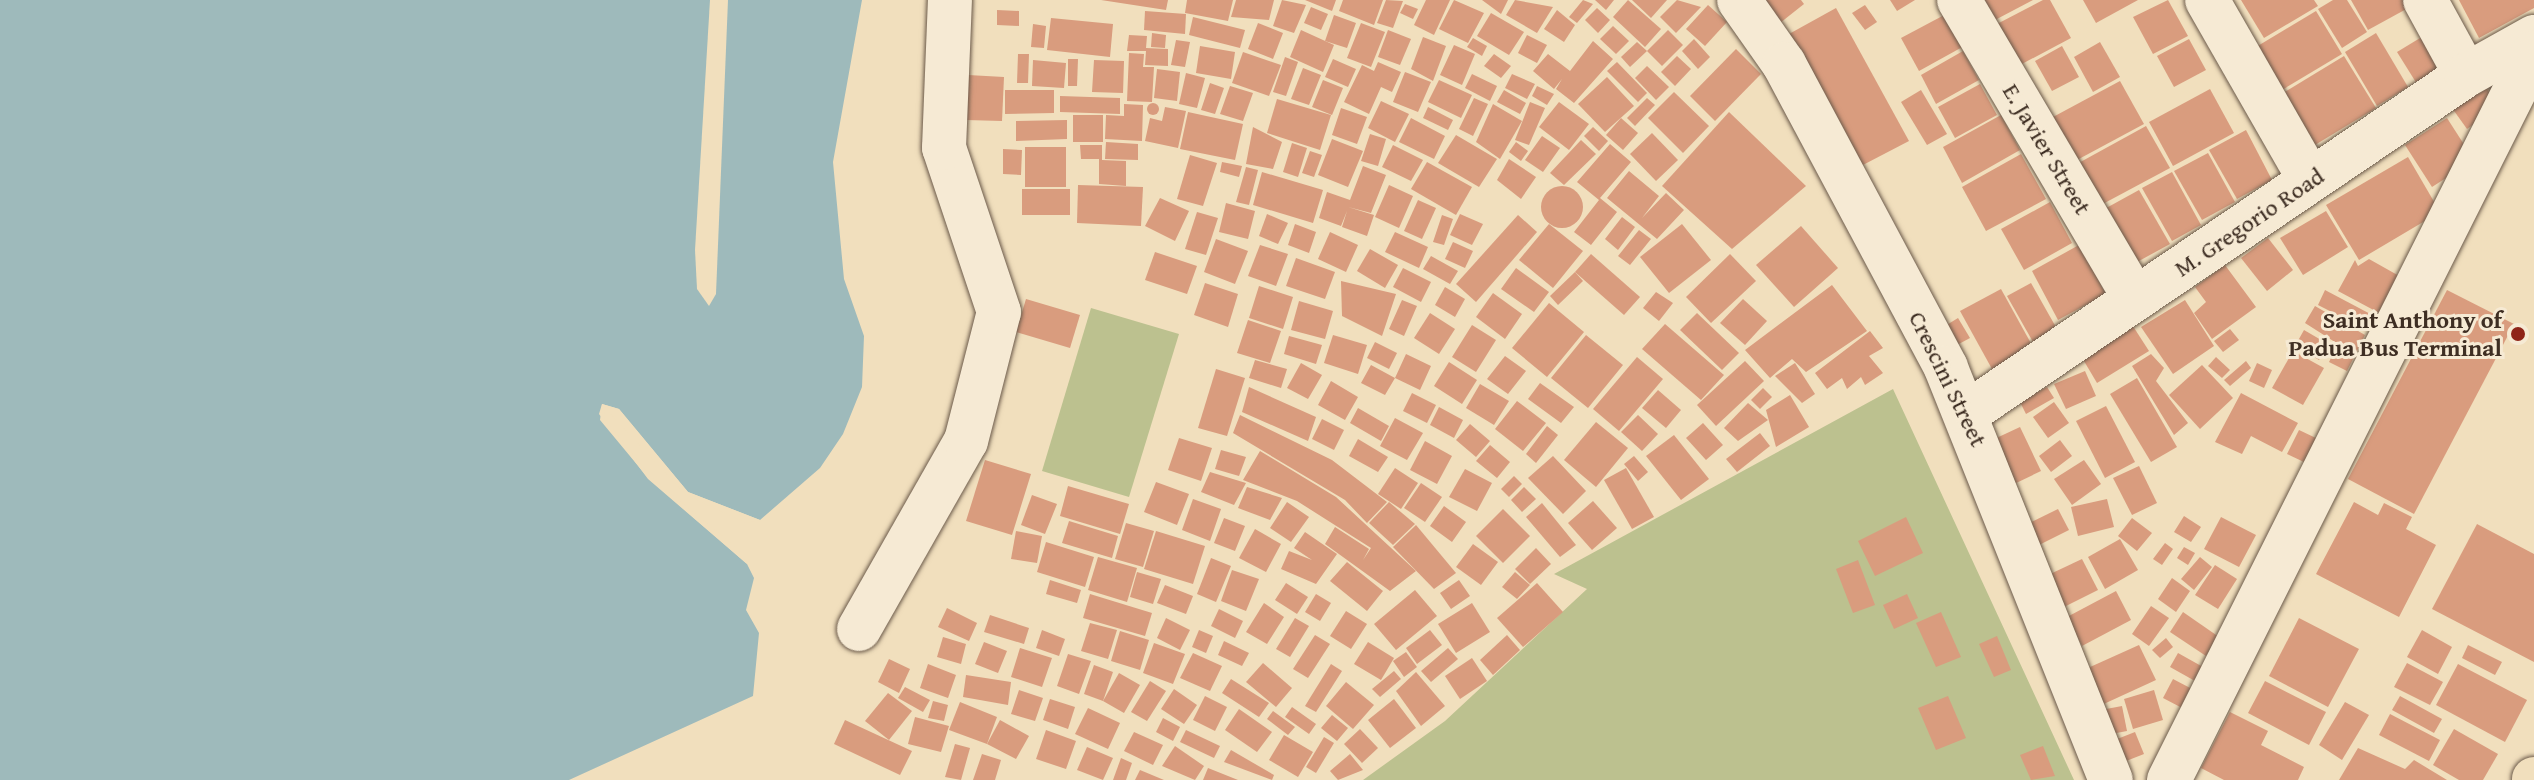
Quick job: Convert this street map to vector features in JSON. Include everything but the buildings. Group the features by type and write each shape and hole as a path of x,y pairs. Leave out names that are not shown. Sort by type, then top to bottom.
{"street":[{"path":"859,629 966,441 999,312 944,148 950,0"},
{"name":"Crescini Street","path":"1739,0 1784,64 1967,413 2111,780"},
{"name":"E. Javier Street","path":"1959,0 2135,299"},
{"path":"2207,0 2310,180"},
{"path":"2425,0 2466,75"},
{"name":"M. Gregorio Road","path":"1967,413 2466,75 2534,37"},
{"path":"2169,780 2534,52"}],"green space":[{"path":"1091,308 1179,334 1129,497 1042,471"},
{"path":"1893,389 2074,780 1363,780 1445,721 1587,589 1554,574"}],"water":[{"path":"0,0 862,0 833,162 844,279 864,336 862,387 843,434 820,468 760,520 688,492 619,409 602,404 599,414 648,479 747,564 754,578 746,610 759,633 753,696 569,780 0,780"}],"pier":[{"path":"710,0 728,0 716,294 709,306 697,289 695,250"},
{"path":"602,404 619,409 688,492 760,520 746,523 686,495 605,408 604,418 651,477 737,548 747,564 649,479 600,420"}],"place":[{"name":"Saint Anthony of Padua Bus Terminal","path":"2518,334"}]}
